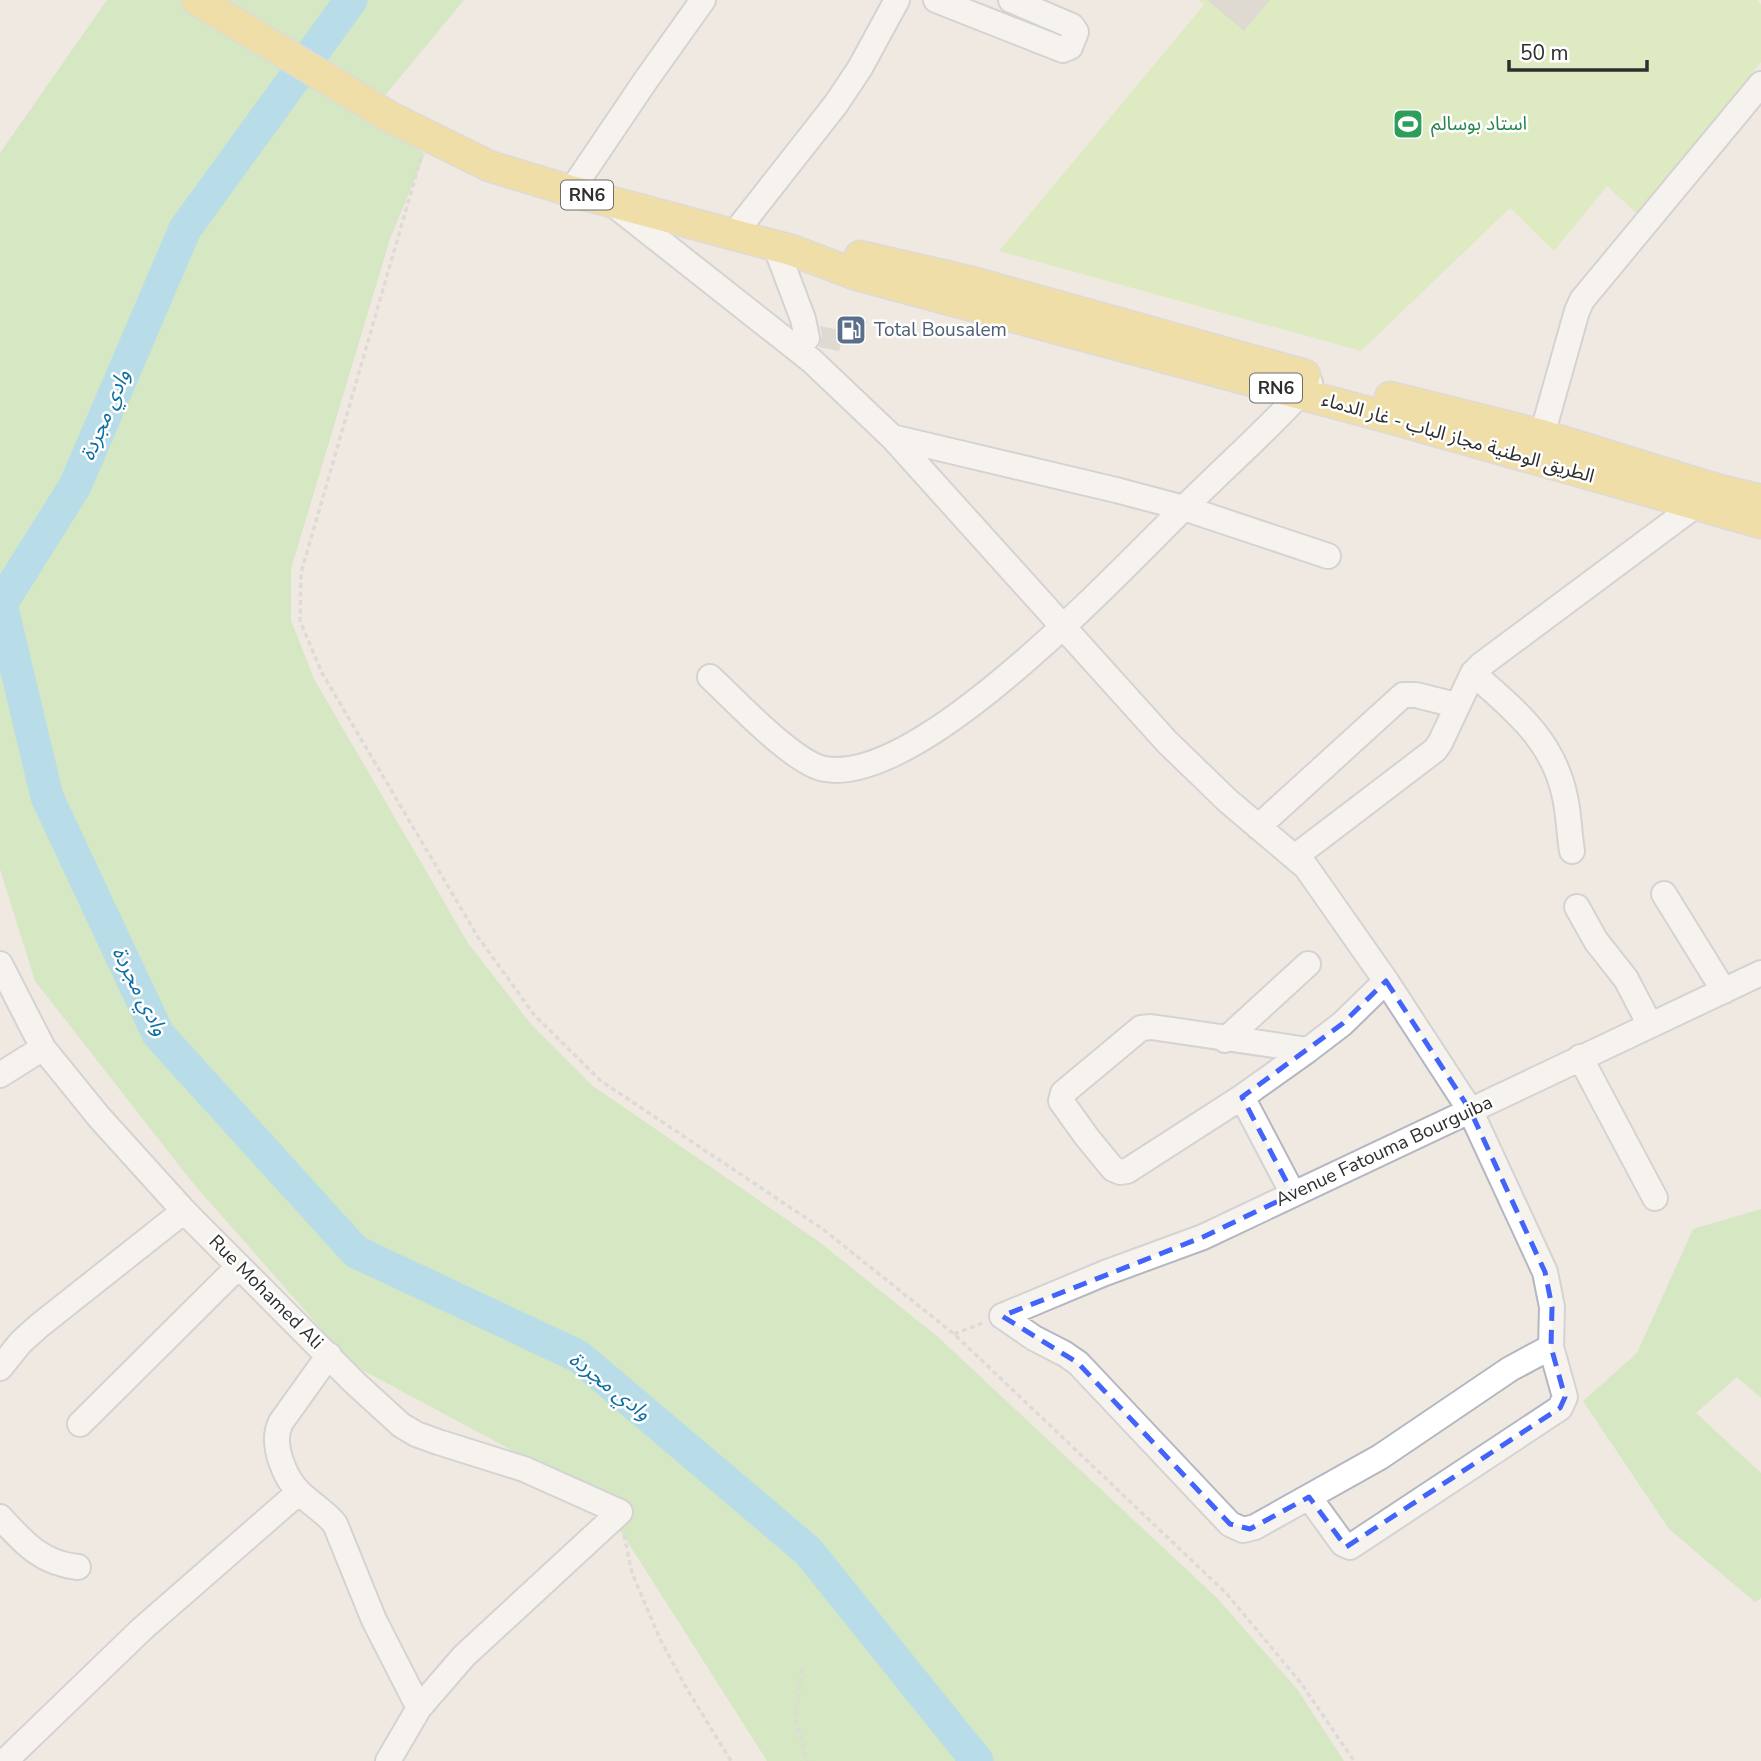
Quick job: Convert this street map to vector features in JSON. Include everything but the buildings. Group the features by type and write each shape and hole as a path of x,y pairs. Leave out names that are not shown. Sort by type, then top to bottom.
{"main road":[{"name":"الطريق الوطنية مجاز الباب - غار الدماء","path":"197,0 390,117 489,166 610,202 783,248 862,256 1009,305 1393,408 1706,497 1761,500"},
{"name":"الطريق الوطنية مجاز الباب - غار الدماء","path":"1472,431 1542,436 1706,497 1761,523"}],"street":[{"path":"571,191 703,0"},
{"path":"733,234 836,104 860,68 897,0"},
{"path":"936,0 1067,50 1076,32 1075,28 1011,0"},
{"path":"1542,436 1582,300 1761,84"},
{"path":"610,202 812,361 892,437 1167,742 1258,827 1296,856 1386,981 1470,1110 1545,1272 1552,1307 1551,1347 1565,1397 1560,1408 1354,1546 1343,1545 1308,1497"},
{"path":"783,248 807,338"},
{"path":"710,677 805,761 823,769 844,770 869,764 913,745 944,726 1064,628 1307,386"},
{"path":"892,437 1184,508 1328,556"},
{"path":"1296,856 1426,758 1440,743 1472,673 1490,657 1706,497"},
{"path":"1472,673 1525,720 1543,742 1555,765 1565,796 1572,851"},
{"path":"1258,827 1403,695 1416,695 1456,705"},
{"path":"1664,894 1724,991"},
{"path":"1577,906 1596,941 1626,979 1650,1025"},
{"name":"Rue Mohamed Ali","path":"0,964 43,1048 99,1116 184,1211 355,1383 401,1425 416,1434 524,1469 620,1512"},
{"path":"1225,1040 1308,964"},
{"name":"Avenue Fatouma Bourguiba","path":"1002,1316 1105,1273 1203,1237 1761,973"},
{"path":"1308,1050 1225,1040 1151,1027 1141,1028 1063,1093 1061,1101 1113,1169 1120,1172 1133,1168 1308,1050 1342,1024 1386,981"},
{"path":"0,1075 43,1048"},
{"path":"1580,1057 1655,1198"},
{"path":"1242,1097 1293,1194"},
{"path":"0,1368 21,1342 40,1325 184,1211"},
{"path":"79,1424 239,1266"},
{"path":"1002,1316 1078,1363 1230,1524 1243,1530 1250,1529 1380,1457 1510,1369 1551,1347"},
{"path":"328,1355 276,1432 276,1446 299,1492 325,1512 335,1524 374,1620 419,1709"},
{"path":"5,1761 142,1629 299,1492"},
{"path":"388,1761 419,1709 464,1656 620,1512"},
{"path":"0,1517 24,1544 45,1559 61,1566 78,1567"}],"path":[{"path":"427,136 301,573 300,621 322,673 478,937 535,1016 601,1081 824,1230 954,1334 1226,1592 1301,1683 1354,1761"},
{"path":"954,1334 1002,1316"},
{"path":"620,1512 632,1573 660,1639 731,1761"},
{"path":"802,1669 795,1717 807,1761"}],"highlighted area":[{"path":"1386,981 1470,1110 1545,1272 1552,1307 1551,1347 1565,1397 1560,1408 1346,1547 1309,1497 1250,1529 1230,1524 1078,1363 1002,1316 1203,1237 1293,1194 1242,1097 1342,1024"}],"green space":[{"path":"107,0 464,0 367,117 425,154 390,239 291,569 291,620 314,679 468,943 530,1023 593,1086 818,1241 938,1337 1217,1598 1297,1689 1344,1761 767,1761 599,1497 353,1365 192,1182 35,981 0,869 0,153"},
{"name":"استاد بوسالم","path":"1198,0 1757,0 1761,5 1761,62 1638,215 1607,186 1554,251 1510,208 1361,351 999,251 1204,5"},
{"path":"1761,1209 1761,1398 1737,1377 1696,1413 1761,1473 1761,1598 1755,1602 1669,1529 1583,1401 1637,1353 1693,1229"}],"waterway":[{"name":"وادي مجردة","path":"351,0 185,229 75,486 1,604 47,797 158,1034 356,1252 578,1356 808,1551 977,1761"}],"place":[{"name":"استاد بوسالم","path":"1408,124"},
{"name":"Total Bousalem","path":"851,330"}]}
